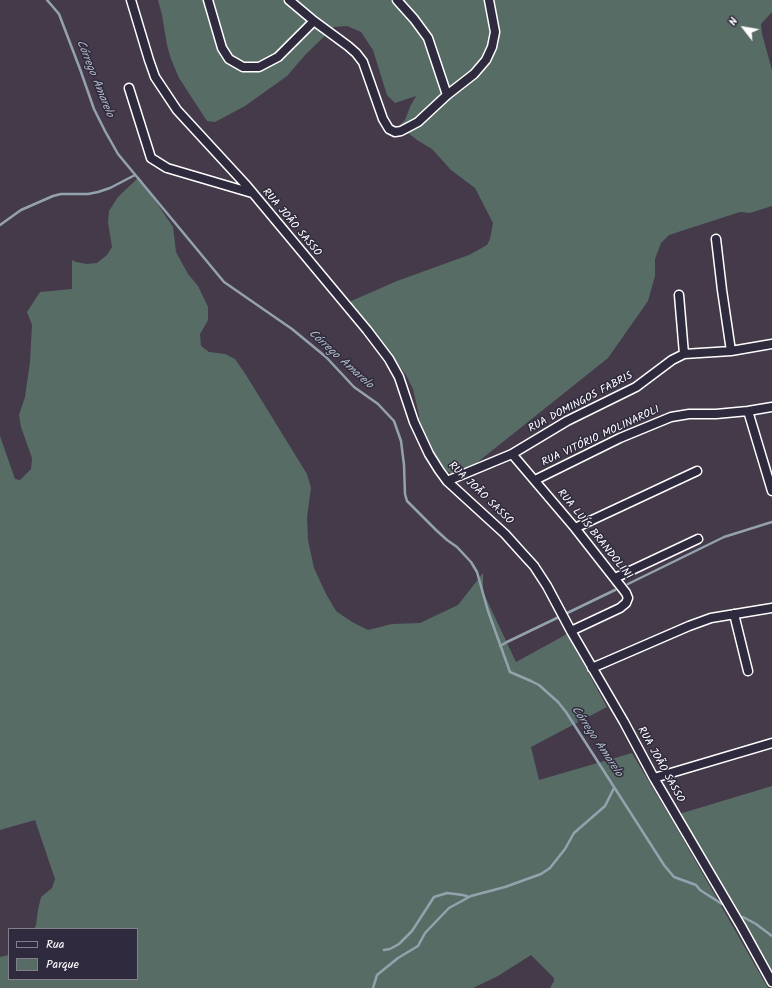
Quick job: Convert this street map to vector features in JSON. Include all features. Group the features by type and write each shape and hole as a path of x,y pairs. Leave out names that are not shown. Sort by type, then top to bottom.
{"street":[{"name":"RUA JOÃO SASSO","path":"131,0 149,60 155,77 162,89 177,110 252,193 367,330 389,359 399,377 414,422 422,439 432,459 448,480 505,534 534,566 547,586 654,778 741,926 772,982"},
{"path":"208,0 222,48 229,59 243,67 259,67 278,57 314,21"},
{"path":"289,0 356,53 363,62 383,119 389,129 395,132 401,131 418,122 474,74 486,60 492,47 495,32 489,0"},
{"path":"397,0 428,38 447,96"},
{"path":"129,88 150,158 167,168 252,193"},
{"path":"716,239 731,351"},
{"path":"679,295 684,354"},
{"name":"RUA DOMINGOS FABRIS","path":"448,480 512,454 567,421 636,387 672,360 684,354 731,351 772,344"},
{"name":"RUA VITÓRIO MOLINAROLI","path":"535,480 620,438 671,417 689,414 716,414 748,411 772,407"},
{"path":"748,411 772,491"},
{"name":"RUA LUÍS BRANDOLINI","path":"512,454 575,528 615,578 628,598 626,603 620,608 571,631"},
{"path":"575,528 697,471"},
{"path":"615,578 698,539"},
{"path":"592,668 711,618 772,608"},
{"path":"734,614 748,671"},
{"path":"654,778 772,743"}],"green space":[{"path":"158,0 772,0 772,12 761,24 762,34 772,70 772,206 750,213 740,212 669,235 661,243 655,259 655,276 648,301 608,358 469,469 452,475 441,466 419,421 413,389 406,375 379,338 349,302 397,281 469,255 487,245 490,239 493,223 475,188 451,170 432,149 399,126 405,120 416,96 395,103 387,95 373,50 361,32 347,26 334,27 306,54 287,76 245,106 215,122 207,121 179,78 171,59"},
{"path":"139,177 173,227 176,252 188,274 198,286 208,307 208,320 200,334 201,346 209,352 225,354 235,359 307,474 311,488 307,517 308,540 314,568 336,611 352,622 368,630 392,624 420,623 458,605 483,573 483,592 516,662 567,634 607,707 531,747 539,780 632,753 768,988 550,988 554,978 531,955 498,976 473,988 0,988 0,957 8,955 8,980 138,980 138,928 34,928 41,897 52,888 55,879 35,820 0,830 0,436 15,479 20,480 31,469 32,458 21,427 19,415 25,397 30,362 32,325 27,312 40,292 72,289 72,260 87,264 97,263 107,255 112,247 108,222 109,211 118,197"},
{"path":"772,786 772,972 679,814"}],"waterway":[{"name":"Córrego Amarelo","path":"47,0 59,14 94,109 118,154 224,282 292,329 326,357 354,387 378,404 394,421 401,441 405,494 407,501 471,562 477,572 488,611 510,672 539,685 558,702 566,712 664,865 674,877 696,885 700,890 722,904"},
{"path":"0,225 21,210 53,196 61,194 88,194 98,192 110,188 135,175"},
{"path":"628,584 724,537 772,522"},
{"path":"500,646 615,590"},
{"path":"373,988 377,975 398,958 418,946 425,933 449,908 471,896 505,887 541,874 550,868 565,849 574,833 605,806 614,788"},
{"path":"384,950 390,949 399,944 412,931 434,897 447,893 469,897"},
{"name":"Córrego Amarelo","path":"743,917 756,924 772,936"}]}
